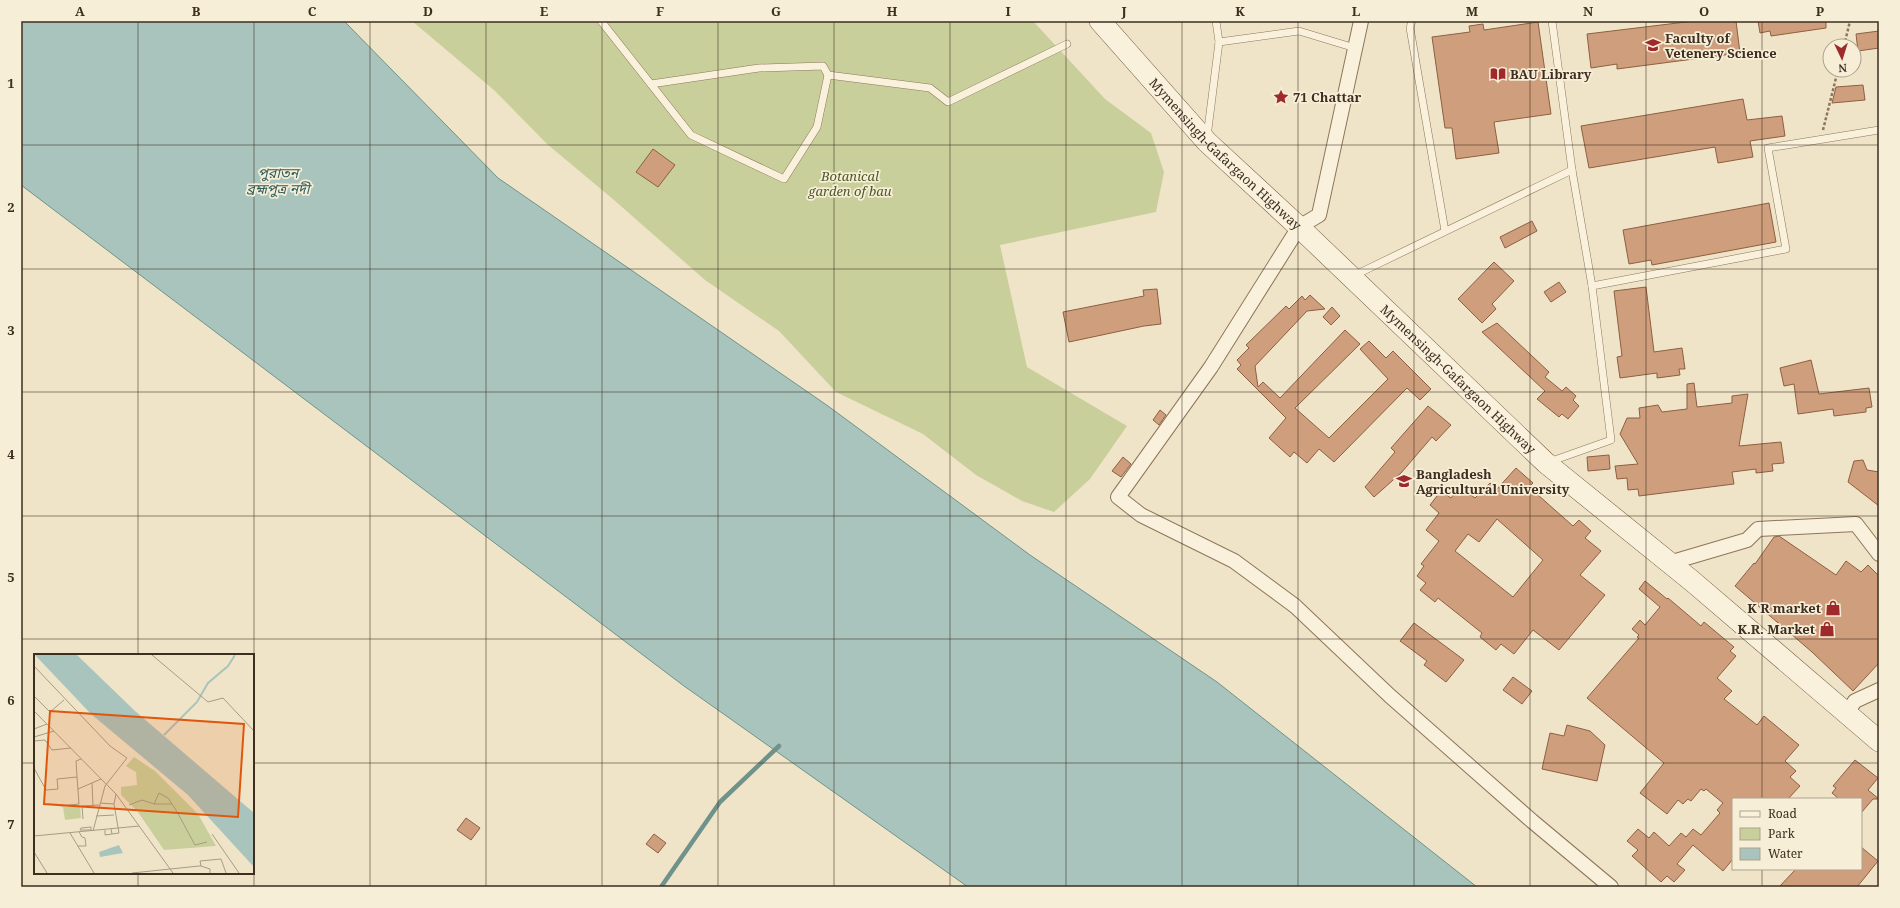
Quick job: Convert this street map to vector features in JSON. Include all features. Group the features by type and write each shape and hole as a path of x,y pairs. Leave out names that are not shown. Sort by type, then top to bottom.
{"main road":[{"name":"Mymensingh-Gafargaon Highway","path":"1100,21 1207,142 1299,227 1546,463 1669,563 1879,740"}],"street":[{"path":"1363,21 1355,48 1319,215 1299,227 1211,367 1118,497 1141,515 1234,561 1295,606 1390,696 1532,821 1611,887"},
{"path":"1669,563 1747,540 1758,529 1856,524 1879,554"},
{"path":"1851,717 1850,708 1855,701 1879,690"}],"lane":[{"path":"601,21 691,135 784,179 817,127 828,75 823,66 759,68 651,84"},
{"path":"1207,142 1219,42 1216,21"},
{"path":"1412,21 1410,28 1446,231"},
{"path":"1546,463 1611,440 1592,286 1572,170 1552,21"},
{"path":"1219,42 1299,31 1355,48"},
{"path":"828,75 930,88 948,102 1067,44"},
{"path":"1592,286 1786,249 1768,148 1879,130"},
{"path":"1351,277 1572,170"}],"path":[{"path":"1846,38 1850,21"},
{"path":"1820,140 1836,78"}],"green space":[{"name":"Botanical garden of bau","path":"412,21 1033,21 1105,99 1151,133 1164,172 1156,212 1000,245 1027,367 1127,426 1090,479 1054,512 1022,501 976,475 923,434 836,392 779,331 705,280 614,200 547,144 495,91"}],"water":[{"name":"পুরাতন ব্রহ্মপুত্র নদী","path":"21,21 344,21 498,178 828,406 1030,555 1217,682 1477,887 968,887 684,686 21,185"}],"building":[{"path":"1694,21 1736,21 1740,53 1617,69 1617,64 1591,68 1587,34"},
{"path":"1758,21 1826,21 1826,28 1771,36 1770,31 1760,33"},
{"path":"1538,22 1551,114 1494,122 1499,153 1456,159 1452,128 1445,128 1432,37 1470,32 1469,26 1483,24 1484,30"},
{"path":"1879,31 1879,48 1862,50 1862,38 1856,38 1856,34"},
{"path":"1863,85 1865,100 1832,103 1836,87"},
{"path":"1743,99 1747,120 1782,116 1785,136 1750,141 1753,157 1718,163 1715,147 1589,168 1581,126"},
{"path":"653,149 675,165 658,187 636,172"},
{"path":"1769,203 1776,242 1652,265 1651,260 1629,264 1623,230"},
{"path":"1532,221 1537,231 1505,248 1500,237"},
{"path":"1494,262 1514,281 1492,304 1496,309 1482,323 1458,299"},
{"path":"1559,282 1566,292 1551,302 1544,292"},
{"path":"1646,287 1654,352 1682,348 1685,369 1679,369 1680,375 1657,378 1657,373 1620,378 1617,357 1622,356 1614,291"},
{"path":"1157,289 1161,324 1144,326 1069,342 1063,312 1144,296 1143,290"},
{"path":"1310,295 1325,309 1307,311 1255,366 1258,387 1263,382 1280,398 1345,330 1360,344 1295,408 1329,438 1388,379 1360,349 1369,341 1386,358 1393,351 1431,389 1420,400 1407,388 1334,462 1319,449 1307,463 1294,452 1290,457 1269,438 1286,418 1237,369 1241,365 1237,360 1249,348 1246,345 1286,306 1289,309 1302,296 1305,300"},
{"path":"1332,307 1340,316 1331,325 1323,317"},
{"path":"1497,323 1549,372 1545,377 1562,391 1566,387 1576,396 1573,400 1579,406 1568,419 1562,414 1559,417 1537,399 1545,391 1482,332"},
{"path":"1811,360 1819,394 1869,388 1872,407 1866,408 1866,412 1834,416 1833,409 1798,414 1794,384 1784,386 1780,368"},
{"path":"1694,383 1697,407 1732,403 1732,396 1748,394 1739,446 1781,442 1784,463 1772,464 1773,471 1756,473 1756,469 1732,472 1734,484 1639,496 1638,489 1628,490 1627,478 1617,479 1615,466 1638,464 1620,434 1627,418 1640,418 1639,408 1658,405 1662,412 1687,409 1687,384"},
{"path":"1428,406 1451,425 1436,441 1432,437 1401,473 1374,497 1365,487 1395,452 1391,448"},
{"path":"1160,410 1166,415 1159,425 1153,420"},
{"path":"1609,455 1610,469 1588,471 1587,457"},
{"path":"1123,457 1131,464 1121,477 1112,471"},
{"path":"1863,460 1867,470 1879,472 1879,506 1848,482 1854,461"},
{"path":"1516,468 1533,483 1529,487 1573,526 1579,520 1591,531 1585,538 1601,551 1580,575 1605,595 1559,650 1533,630 1514,654 1501,644 1496,650 1480,637 1482,633 1438,598 1435,602 1420,590 1426,583 1417,576 1424,566 1421,564 1439,541 1426,530 1439,513 1430,505 1441,491 1451,498 1460,487 1475,498 1490,483 1497,489","holes":["1497,519 1543,560 1513,597 1455,551 1468,534 1479,542"]},
{"name":"K.R. Market","path":"1779,536 1836,575 1846,561 1861,572 1868,565 1879,576 1879,663 1853,691 1812,652 1735,586 1754,563 1755,564 1774,537"},
{"path":"1645,581 1701,626 1704,622 1734,647 1730,651 1736,656 1717,678 1732,691 1724,699 1757,725 1764,716 1799,745 1785,761 1796,771 1790,777 1800,786 1789,798 1732,798 1732,860 1723,871 1693,845 1677,864 1685,870 1674,882 1667,876 1661,882 1632,856 1638,850 1627,841 1638,829 1649,838 1654,832 1669,846 1681,833 1686,837 1693,829 1701,835 1720,813 1717,810 1723,803 1706,789 1704,791 1701,789 1691,801 1688,799 1683,804 1678,800 1667,814 1640,793 1664,763 1587,698 1639,638 1637,637 1639,635 1632,629 1640,620 1645,625 1660,607 1639,589"},
{"path":"1414,623 1464,660 1446,682 1424,665 1427,661 1400,641"},
{"path":"1513,677 1532,691 1522,704 1503,690"},
{"path":"1567,725 1590,731 1605,745 1597,781 1542,769 1550,733 1564,736"},
{"path":"1855,760 1878,778 1868,790 1879,799 1873,799 1862,812 1862,798 1838,798 1832,793 1836,788 1833,786"},
{"path":"466,818 480,828 471,840 457,830"},
{"path":"654,834 666,843 658,853 646,844"},
{"path":"1862,848 1878,861 1857,887 1779,887 1795,870 1862,870"}],"waterway":[{"path":"661,887 720,802 779,746"}],"place":[{"name":"Faculty of Vetenery Science","path":"1653,45"},
{"name":"BAU Library","path":"1498,74"},
{"name":"71 Chattar","path":"1281,97"},
{"name":"Bangladesh Agricultural University","path":"1404,481"},
{"name":"K R market","path":"1833,608"},
{"name":"K.R. Market","path":"1827,629"}]}
